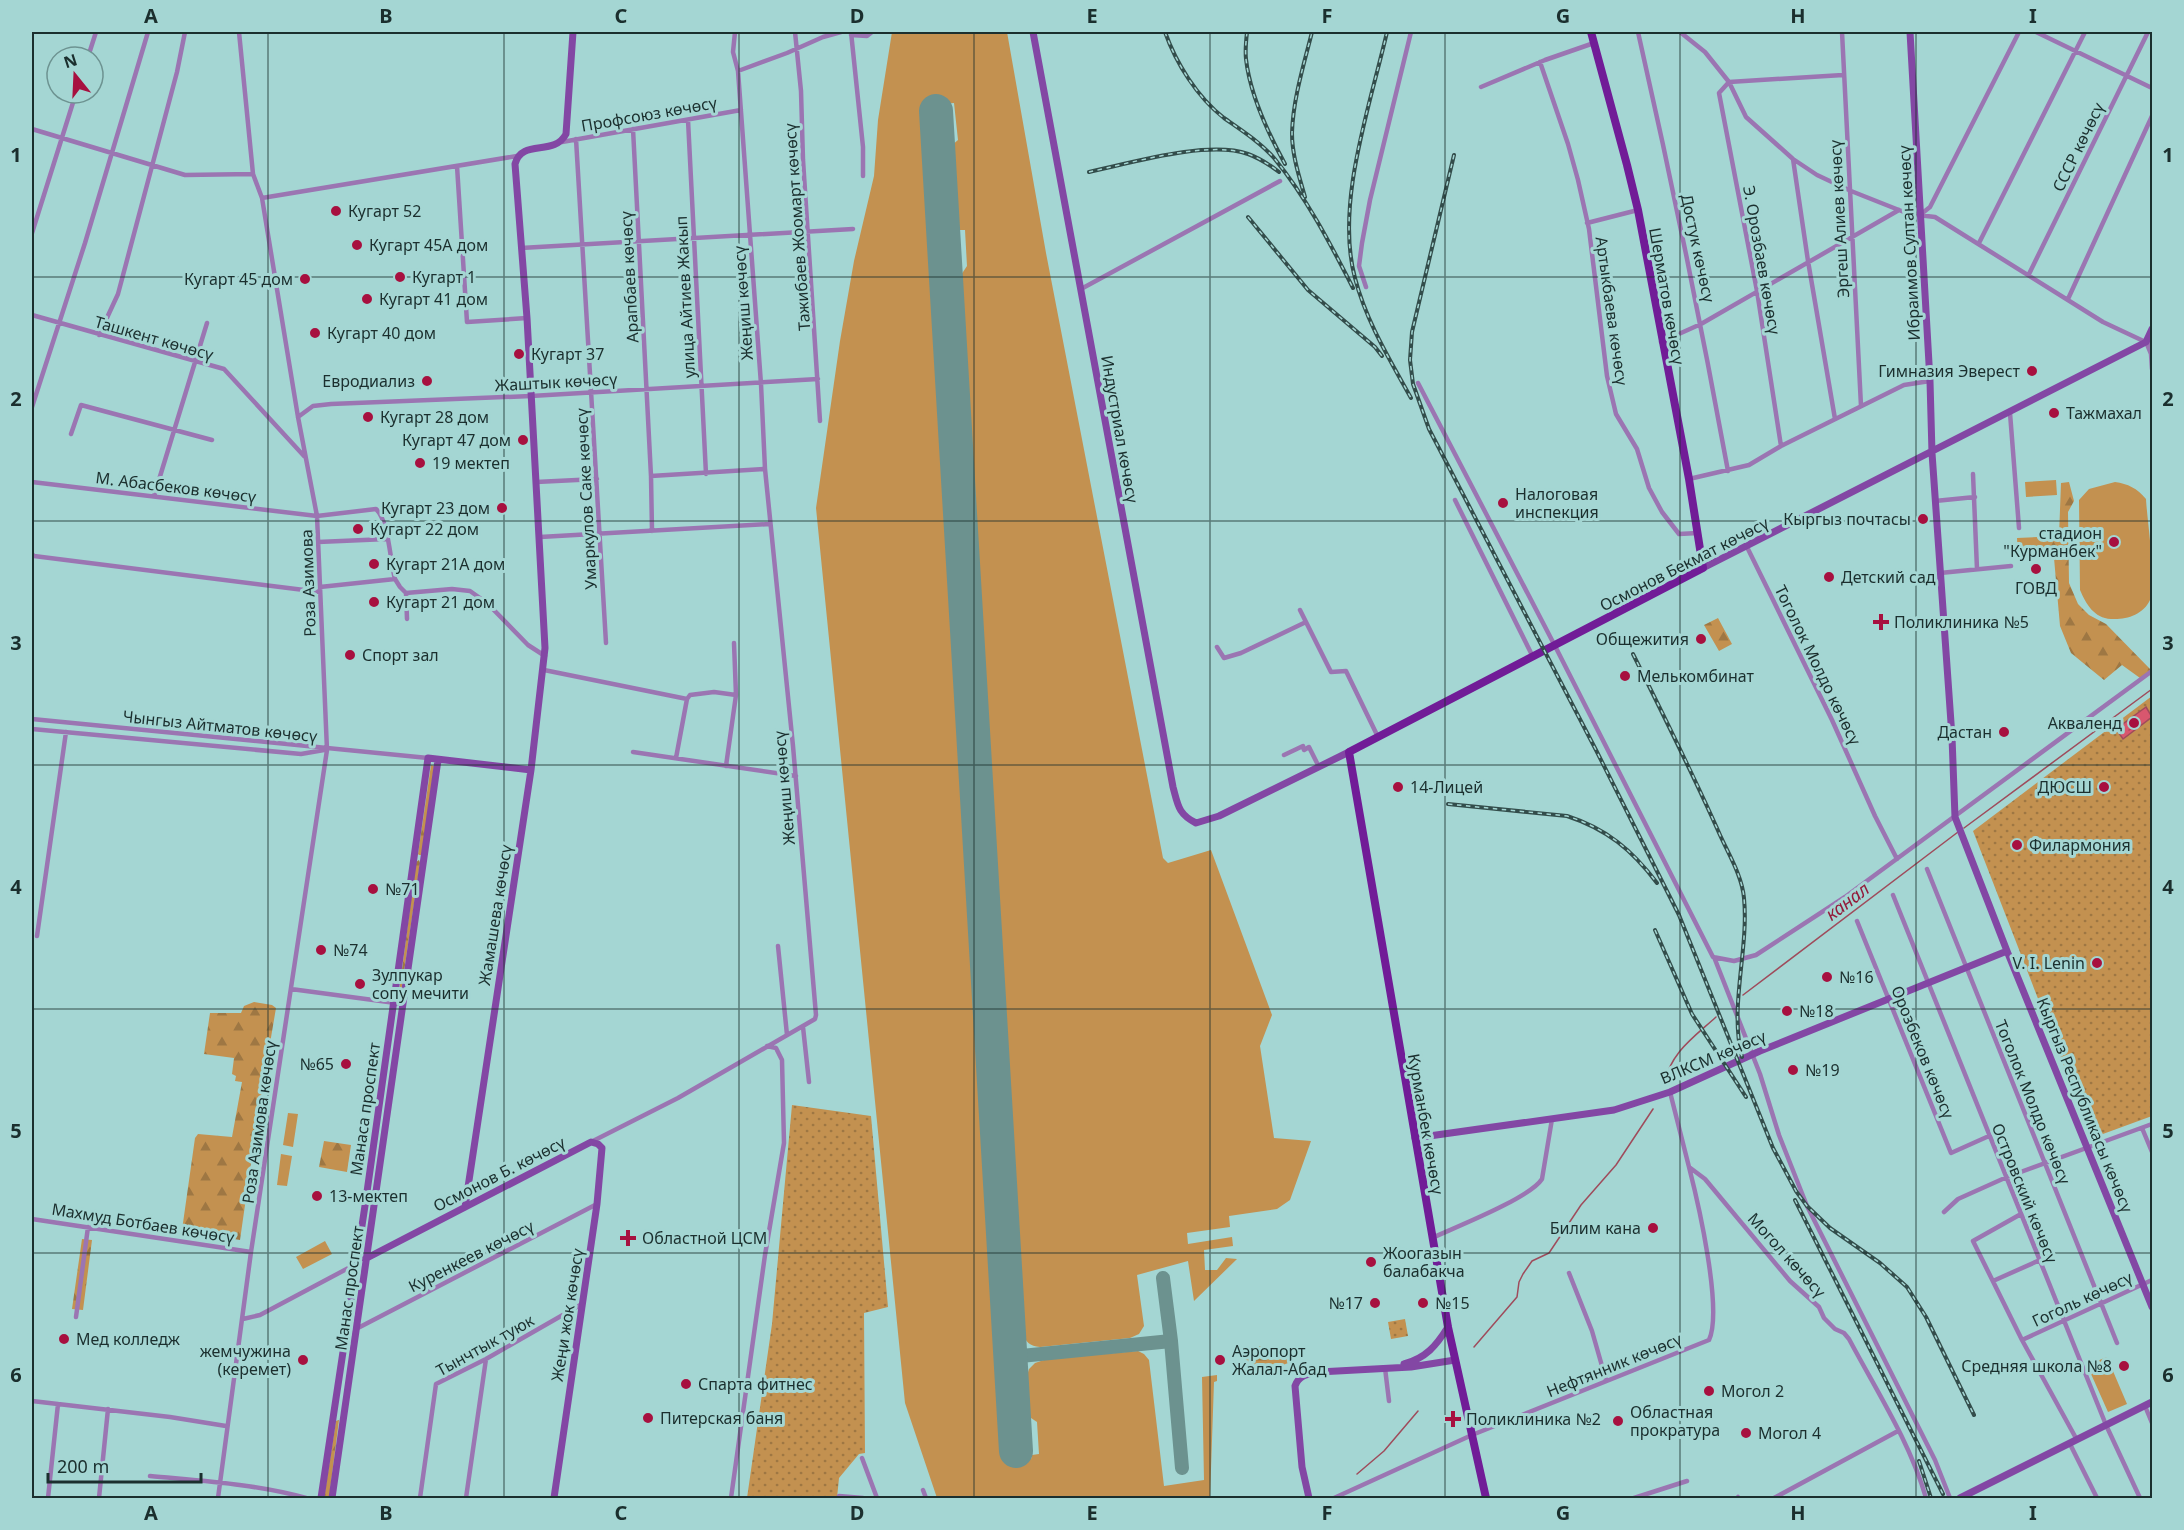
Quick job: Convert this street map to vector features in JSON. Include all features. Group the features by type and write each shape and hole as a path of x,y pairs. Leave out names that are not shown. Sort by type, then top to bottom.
{"main road":[{"path":"517,156 522,151 562,142 568,125 573,32"},
{"name":"Индустриал көчөсү","path":"1033,32 1173,787 1184,816 1196,823 1219,816 1318,767"},
{"name":"Шерматов көчөсү","path":"1591,32 1628,165 1638,210 1661,342 1689,479 1703,568"},
{"name":"Ибраимов Султан көчөсү","path":"1910,32 1932,453"},
{"name":"Жамашева көчөсү","path":"465,1207 531,770 545,656 540,537 515,164 517,156"},
{"path":"2149,343 2152,329"},
{"name":"Осмонов Бекмат көчөсү","path":"1349,752 1703,568 2149,343"},
{"name":"Кыргыз Республикасы көчөсү","path":"1932,453 1955,817 2152,1307"},
{"path":"1318,767 1349,752"},
{"name":"Курманбек көчөсү","path":"1349,752 1448,1327 1486,1498"},
{"path":"428,758 531,770"},
{"name":"Манаса проспект","path":"321,1498 428,758"},
{"name":"Манас проспект","path":"332,1498 438,760"},
{"name":"ВЛКСМ көчөсү","path":"1415,1138 1614,1110 1670,1092 1752,1054 2007,951"},
{"path":"381,1089 390,1091"},
{"name":"Осмонов Б. көчөсү","path":"356,1264 591,1142"},
{"name":"Жеңи жок көчөсү","path":"554,1498 603,1153 598,1144 591,1142"},
{"path":"371,1161 380,1162"},
{"path":"366,1199 375,1200"},
{"path":"1396,1367 1427,1354 1435,1347 1448,1327"},
{"path":"344,1344 354,1346"},
{"path":"1309,1498 1302,1467 1295,1386 1297,1380 1306,1374 1319,1372 1411,1367 1455,1360"},
{"path":"1960,1498 2152,1402"},
{"path":"333,1416 344,1418"}],"street":[{"path":"32,407 60,323 148,32"},
{"path":"99,335 118,294 153,166 185,32"},
{"name":"Роза Азимова","path":"239,32 253,174 262,198 298,417 317,516 327,750"},
{"name":"Жеңиш көчөсү","path":"735,32 733,52 738,71 741,110 765,469 796,776 816,1009 815,1019 802,1027"},
{"name":"Тажибаев Жоомарт көчөсү","path":"795,32 801,91 820,421"},
{"path":"738,71 841,32"},
{"path":"863,176 851,33 867,36 872,32"},
{"path":"1366,287 1359,266 1364,232 1411,32"},
{"name":"Достук көчөсү","path":"1638,32 1668,160 1728,471"},
{"path":"1680,32 1705,52 1729,82 1746,117 1793,159 1816,175 1851,191 1899,210 1935,217 2112,326 2149,343 2152,369"},
{"name":"Эргеш Алиев көчөсү","path":"1842,32 1861,406"},
{"path":"1920,215 1930,207 2019,32"},
{"path":"2036,32 2152,88"},
{"path":"1979,243 2085,32"},
{"name":"СССР көчөсү","path":"2029,274 2148,32"},
{"path":"1481,87 1540,62 1594,43"},
{"name":"Артыкбаева көчөсү","path":"1540,62 1568,144 1587,223 1607,376 1616,414 1637,449 1650,488 1671,525 1679,534 1698,533"},
{"path":"1729,82 1844,75"},
{"name":"Э. Орозбаев көчөсү","path":"1729,82 1719,93 1756,291 1781,446"},
{"path":"32,233 72,105"},
{"name":"Профсоюз көчөсү","path":"562,142 741,110"},
{"path":"2068,299 2152,116"},
{"name":"улица Айтиев Жакып","path":"688,120 706,474"},
{"path":"32,129 185,175 253,174"},
{"name":"Арапбаев көчөсү","path":"633,129 652,531"},
{"name":"Умаркулов Саке көчөсү","path":"576,139 606,643"},
{"path":"262,198 517,156"},
{"path":"1793,159 1835,419"},
{"path":"457,166 467,322 526,318"},
{"path":"1081,289 1280,181"},
{"path":"1587,223 1638,210"},
{"path":"1661,342 1701,324 1899,210"},
{"path":"521,248 853,229"},
{"name":"Ташкент көчөсү","path":"32,315 224,369 306,458"},
{"path":"154,496 207,323"},
{"name":"Жаштык көчөсү","path":"298,417 313,406 330,404 531,396 818,380"},
{"path":"1689,479 1749,465 1781,446 1904,385 1930,381"},
{"path":"1418,383 1713,957 1752,1054 1779,1135 1807,1206 1935,1460 1950,1498"},
{"path":"71,434 81,405 212,440"},
{"path":"2010,413 2019,528"},
{"path":"651,476 765,469"},
{"path":"1973,474 1977,569"},
{"path":"536,482 597,479"},
{"name":"М. Абасбеков көчөсү","path":"32,482 317,516 376,509 381,514 387,539"},
{"path":"1935,501 1975,497"},
{"path":"1455,500 1533,657"},
{"path":"540,537 770,524"},
{"path":"318,542 387,539 395,579 406,593 407,619"},
{"name":"Тоголок Молдо көчөсү","path":"1747,547 1897,859"},
{"path":"32,554 117,567 320,590 395,579"},
{"path":"1940,573 2011,566"},
{"path":"406,593 452,589 470,591 486,603 528,645 545,656"},
{"path":"1300,610 1331,672 1346,671 1378,737"},
{"path":"1218,647 1224,658 1241,653 1306,622"},
{"path":"726,766 736,695 734,643"},
{"path":"544,670 687,699"},
{"path":"1713,957 1734,961 1756,955 1845,897 2152,671"},
{"path":"676,758 687,699 690,695 714,692 736,695"},
{"name":"Чынгыз Айтматов көчөсү","path":"32,719 302,745 327,750"},
{"name":"Чынгыз Айтматов көчөсү","path":"32,729 301,754 327,750"},
{"path":"37,936 66,732"},
{"path":"1284,755 1303,746 1304,750 1309,747 1318,767"},
{"path":"327,750 428,758"},
{"name":"Роза Азимова көчөсү","path":"218,1498 251,1252 327,750"},
{"path":"633,752 796,776"},
{"path":"413,858 424,859"},
{"name":"Тоголок Молдо көчөсү","path":"1927,869 2117,1343"},
{"name":"Островский көчөсү","path":"1893,895 2106,1425 2140,1498"},
{"name":"Орозбеков көчөсү","path":"1857,921 1951,1154 1989,1136"},
{"path":"778,946 787,1035"},
{"path":"291,989 403,1004"},
{"path":"765,1047 802,1027 809,1082"},
{"path":"731,1498 765,1255 784,1143 782,1060 776,1048 765,1047"},
{"name":"Осмонов Б. көчөсү","path":"591,1142 678,1098 765,1047"},
{"path":"1670,1092 1689,1167"},
{"path":"1432,1238 1519,1196 1538,1184 1542,1179 1552,1119"},
{"path":"1944,1212 1958,1199 2007,1177 2152,1124"},
{"path":"2142,1128 2152,1152"},
{"name":"Нефтянник көчөсү","path":"1334,1498 1472,1435 1709,1340 1712,1334 1713,1297 1704,1234 1689,1167"},
{"name":"Могол көчөсү","path":"1689,1167 1705,1179 1790,1281 1819,1307 1824,1318 1849,1339 1898,1431 1926,1498"},
{"name":"Куренкеев көчөсү","path":"356,1329 597,1204"},
{"path":"2021,1214 1972,1241 2074,1442 2097,1498"},
{"name":"Махмуд Ботбаев көчөсү","path":"32,1218 251,1252"},
{"path":"76,1317 88,1227"},
{"path":"1993,1281 2040,1260"},
{"name":"Осмонов Б. көчөсү","path":"243,1319 260,1315 356,1264"},
{"path":"1569,1273 1592,1331 1606,1380"},
{"name":"Гоголь көчөсү","path":"2022,1340 2152,1280"},
{"name":"Тынчтык туюк","path":"420,1498 436,1384 486,1359 582,1304"},
{"path":"466,1498 486,1359"},
{"path":"1385,1368 1389,1401"},
{"path":"32,1401 226,1426"},
{"path":"48,1498 58,1404"},
{"path":"2145,1406 2152,1423"},
{"path":"99,1498 108,1410"},
{"path":"1774,1498 1898,1431"},
{"path":"862,1458 877,1498"},
{"path":"150,1476 277,1491 306,1498"},
{"path":"1634,1498 1687,1481"},
{"path":"923,1490 926,1498"},
{"path":"839,1496 863,1498"}],"green space":[{"path":"892,32 1007,32 1046,253 1163,858 1168,863 1211,850 1272,1015 1260,1046 1274,1138 1311,1141 1290,1200 1277,1209 1229,1216 1230,1227 1187,1233 1188,1244 1232,1237 1233,1246 1204,1250 1205,1270 1217,1270 1226,1258 1237,1259 1194,1301 1188,1261 1137,1275 1144,1326 1139,1334 1130,1338 1040,1347 1027,1341 1023,1332 959,278 967,266 965,230 956,230 951,146 958,140 954,103 923,105 1003,1460 1031,1459 1032,1455 1039,1454 1037,1422 1028,1413 1026,1379 1029,1369 1035,1363 1047,1359 1138,1351 1149,1360 1164,1486 1204,1480 1202,1377 1217,1375 1217,1381 1214,1382 1210,1498 937,1498 905,1403 816,508 840,341 854,261 874,176 878,120"},
{"path":"2056,480 2057,495 2026,497 2025,482"},
{"path":"2069,482 2074,501 2068,512 2069,583 2078,604 2089,615 2106,624 2151,670 2140,678 2122,665 2104,680 2071,653 2060,626 2054,558 2018,559 2017,538 2059,536 2061,483"},
{"name":"стадион \"Курманбек\"","path":"2115,482 2132,487 2146,499 2152,580 2152,592 2147,605 2134,616 2117,619 2105,618 2095,613 2080,590 2079,500 2089,489"},
{"path":"1718,618 1732,644 1719,651 1704,625"},
{"path":"2152,696 2152,1116 2092,1138 1973,831"},
{"path":"431,765 434,766 422,855 419,855 418,854"},
{"path":"419,860 400,999 398,1000 416,862"},
{"path":"254,1002 272,1005 276,1008 240,1240 182,1230 195,1138 198,1134 232,1137 242,1082 235,1081 236,1076 232,1074 234,1058 204,1054 210,1013 241,1013 244,1006"},
{"path":"792,1105 871,1116 888,1307 864,1313 865,1453 859,1454 839,1478 837,1498 747,1498 772,1324"},
{"path":"288,1113 298,1114 293,1147 283,1145"},
{"path":"324,1141 351,1145 347,1172 319,1167"},
{"path":"281,1154 292,1156 287,1186 277,1185"},
{"path":"82,1239 92,1240 83,1310 72,1309"},
{"path":"325,1241 332,1254 303,1269 296,1257"},
{"path":"1405,1319 1408,1336 1391,1339 1388,1322"},
{"path":"1252,1346 1284,1347 1288,1353 1288,1363 1264,1373 1258,1373 1250,1369 1245,1361 1246,1349"},
{"path":"2107,1357 2127,1404 2108,1412 2087,1365"},
{"path":"339,1420 329,1498 324,1498 336,1421"}],"water":[{"name":"Акваленд","path":"2146,707 2152,717 2123,739 2116,729"}],"waterway":[{"name":"канал","path":"1964,828 2152,689"},
{"name":"канал","path":"1743,995 1958,832"},
{"path":"1664,1084 1677,1054 1716,1017"},
{"path":"1474,1347 1517,1297 1519,1282 1532,1261 1549,1253 1581,1205 1616,1165 1653,1109"},
{"path":"1357,1474 1384,1451 1418,1411"}],"taxiway":[{"path":"1163,1278 1182,1468"},
{"path":"1011,1357 1171,1341"}],"runway":[{"path":"936,111 1016,1451"}],"railway":[{"path":"1165,32 1175,56 1196,90 1214,110 1263,147 1286,173 1317,221 1353,288"},
{"path":"1247,32 1246,56 1251,86 1266,127 1285,164"},
{"path":"1305,197 1298,173 1292,133 1302,69 1312,32"},
{"path":"1387,32 1357,155 1349,219 1350,249 1355,278 1365,310 1411,398"},
{"path":"1089,172 1169,154 1212,150 1231,150 1248,154 1279,172"},
{"path":"1454,155 1412,332 1410,360 1413,384 1429,429 1679,915 1773,1148 1796,1191 1807,1206 1830,1228 1880,1263 1907,1287 1926,1317 1974,1415"},
{"path":"1248,217 1308,290 1375,347 1382,356"},
{"path":"1633,654 1689,767 1741,882 1745,918 1738,998 1742,1057"},
{"path":"1448,804 1567,816 1581,821 1618,842 1638,860 1657,883"},
{"path":"1655,930 1692,1014 1746,1097"},
{"path":"1795,1200 1943,1494"},
{"path":"1919,1461 1931,1498"}],"place":[{"name":"Кугарт 52","path":"336,211"},
{"name":"Кугарт 45А дом","path":"357,245"},
{"name":"Кугарт 1","path":"400,277"},
{"name":"Кугарт 45 дом","path":"305,279"},
{"name":"Кугарт 41 дом","path":"367,299"},
{"name":"Кугарт 40 дом","path":"315,333"},
{"name":"Кугарт 37","path":"519,354"},
{"name":"Гимназия Эверест","path":"2032,371"},
{"name":"Евродиализ","path":"427,381"},
{"name":"Тажмахал","path":"2054,413"},
{"name":"Кугарт 28 дом","path":"368,417"},
{"name":"Кугарт 47 дом","path":"523,440"},
{"name":"19 мектеп","path":"420,463"},
{"name":"Налоговая инспекция","path":"1503,503"},
{"name":"Кугарт 23 дом","path":"502,508"},
{"name":"Кыргыз почтасы","path":"1923,519"},
{"name":"Кугарт 22 дом","path":"358,529"},
{"name":"стадион \"Курманбек\"","path":"2114,542"},
{"name":"Кугарт 21А дом","path":"374,564"},
{"name":"ГОВД","path":"2036,569"},
{"name":"Детский сад","path":"1829,577"},
{"name":"Кугарт 21 дом","path":"374,602"},
{"name":"Поликлиника №5","path":"1881,622"},
{"name":"Общежития","path":"1701,639"},
{"name":"Спорт зал","path":"350,655"},
{"name":"Мелькомбинат","path":"1625,676"},
{"name":"Акваленд","path":"2134,723"},
{"name":"Дастан","path":"2004,732"},
{"name":"14-Лицей","path":"1398,787"},
{"name":"ДЮСШ","path":"2104,787"},
{"name":"Филармония","path":"2017,845"},
{"name":"№71","path":"373,889"},
{"name":"№74","path":"321,950"},
{"name":"V. I. Lenin","path":"2097,963"},
{"name":"№16","path":"1827,977"},
{"name":"Зулпукар сопу мечити","path":"360,984"},
{"name":"№18","path":"1787,1011"},
{"name":"№65","path":"346,1064"},
{"name":"№19","path":"1793,1070"},
{"name":"13-мектеп","path":"317,1196"},
{"name":"Билим кана","path":"1653,1228"},
{"name":"Областной ЦСМ","path":"628,1238"},
{"name":"Жоогазын балабакча","path":"1371,1262"},
{"name":"№17","path":"1375,1303"},
{"name":"№15","path":"1423,1303"},
{"name":"Мед колледж","path":"64,1339"},
{"name":"жемчужина (керемет)","path":"303,1360"},
{"name":"Аэропорт Жалал-Абад","path":"1220,1360"},
{"name":"Средняя школа №8","path":"2124,1366"},
{"name":"Спарта фитнес","path":"686,1384"},
{"name":"Могол 2","path":"1709,1391"},
{"name":"Питерская баня","path":"648,1418"},
{"name":"Поликлиника №2","path":"1453,1419"},
{"name":"Областная прократура","path":"1618,1421"},
{"name":"Могол 4","path":"1746,1433"}]}
